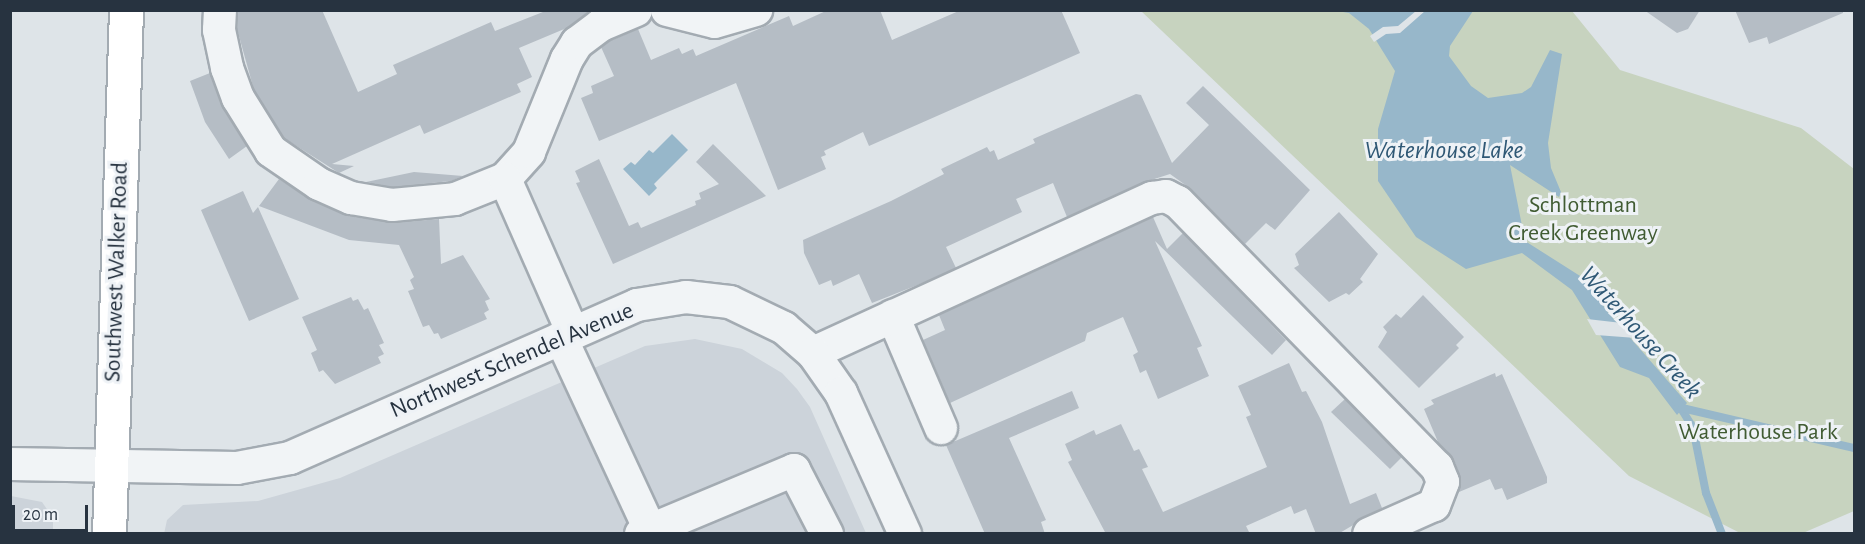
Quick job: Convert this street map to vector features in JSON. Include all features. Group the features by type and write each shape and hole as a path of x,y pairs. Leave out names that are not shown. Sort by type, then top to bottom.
{"main road":[{"name":"Southwest Walker Road","path":"109,534 109,468 126,10"}],"street":[{"path":"220,10 219,30 227,68 257,133 271,151 319,184 364,201 425,205 455,199 505,179 529,152 567,59 577,43 601,25 636,10"},
{"path":"667,10 715,22 756,10"},
{"path":"505,179 645,532 794,470 827,534"},
{"path":"813,353 1152,198 1166,196 1178,202 1437,466 1443,482 1434,505 1370,534"},
{"name":"Northwest Schendel Avenue","path":"10,464 109,468 237,468 290,458 637,305 686,297 730,302 784,328 813,353 847,403 905,534"},
{"path":"893,316 941,428"}],"shaded area":[{"path":"695,339 742,349 782,373 797,389 810,407 866,533 164,534 167,520 183,505 258,501 340,478 645,346"},
{"path":"11,496 42,502 53,518 53,533 11,533"}],"green space":[{"name":"Schlottman Creek Greenway","path":"1141,11 1572,11 1620,70 1801,128 1854,169 1854,511 1803,533 1740,533 1629,476"}],"water":[{"name":"Waterhouse Lake","path":"1337,11 1473,11 1450,46 1449,56 1471,86 1488,98 1522,93 1531,87 1550,50 1562,54 1548,143 1551,168 1561,192 1559,197 1510,165 1525,241 1588,281 1606,310 1687,403 1677,415 1649,378 1620,367 1572,290 1522,253 1466,269 1416,237 1378,181 1378,129 1395,71 1369,29 1349,13"},
{"path":"672,134 688,150 654,184 657,188 649,196 623,169 631,162 635,165 649,150 653,153"}],"pier":[{"path":"1416,11 1425,11 1400,33 1386,34 1374,42 1370,36 1383,27 1398,26"},
{"path":"1587,319 1622,323 1636,338 1596,335"}],"building":[{"path":"238,10 322,10 358,92 397,74 393,65 491,22 495,31 548,10 590,10 569,27 519,48 532,77 517,84 521,92 424,134 420,125 332,164 354,166 339,173 284,138 254,90 237,29"},
{"path":"828,10 880,10 892,40 961,10 1061,10 1080,53 869,146 863,132 824,151 826,155 821,157 826,169 778,190 736,83 599,141 581,98 593,93 591,86 614,76 601,47 610,41 638,29 651,60 679,48 682,54 693,49 696,56 789,16 793,26"},
{"path":"1644,10 1700,10 1688,29 1677,33"},
{"path":"1735,10 1843,10 1843,13 1769,44 1767,37 1749,43"},
{"path":"210,73 223,108 247,146 229,159 205,122 190,81"},
{"path":"1203,86 1310,190 1275,230 1266,223 1245,244 1191,189 1170,174 1145,182 1067,217 1053,183 1016,199 1022,212 946,247 956,268 872,303 859,274 833,286 831,280 819,285 804,253 803,240 891,201 944,174 941,169 987,147 990,152 994,150 998,160 1035,143 1033,139 1136,94 1141,95 1172,163 1209,125 1186,103"},
{"path":"713,144 766,196 613,264 576,183 580,182 575,171 599,159 629,226 638,222 641,228 696,205 695,201 701,199 699,193 719,184 696,162"},
{"path":"414,172 463,176 451,181 393,187 366,182"},
{"path":"279,179 312,200 348,216 393,223 439,219 441,264 463,255 490,299 485,301 489,310 484,313 487,319 441,339 438,333 434,334 429,325 423,327 408,291 414,289 410,280 414,277 399,245 349,240 259,206"},
{"path":"243,191 253,213 258,207 299,299 249,321 201,210"},
{"path":"1339,212 1378,254 1360,279 1363,282 1349,295 1346,293 1329,302 1294,268 1299,265 1295,254"},
{"path":"1153,217 1167,249 1183,233 1286,340 1272,355 1155,241 1202,346 1197,348 1209,376 1158,399 1146,370 1140,373 1133,355 1138,352 1123,317 1087,333 1085,341 950,403 923,340 945,330 939,315"},
{"path":"1423,295 1464,337 1456,345 1459,348 1419,388 1378,347 1387,332 1383,327 1396,314 1401,318"},
{"path":"351,297 353,301 358,299 364,310 368,308 384,343 379,345 384,354 378,357 381,363 335,384 323,370 319,372 311,353 317,350 302,317"},
{"path":"1289,363 1302,392 1306,391 1322,422 1350,504 1376,493 1382,508 1338,534 1316,534 1306,509 1294,514 1291,506 1246,526 1250,534 1106,534 1068,462 1072,460 1065,444 1094,430 1096,435 1121,424 1134,451 1139,449 1148,467 1142,469 1163,512 1267,467 1246,417 1251,415 1238,386"},
{"path":"1495,373 1496,377 1502,374 1547,477 1547,483 1507,500 1502,488 1495,490 1490,479 1459,492 1460,476 1454,460 1438,442 1424,409 1434,404 1431,400"},
{"path":"1072,391 1079,408 1009,438 1046,520 1041,522 1045,534 985,534 946,445"},
{"path":"1345,399 1402,457 1390,469 1331,412"}],"waterway":[{"name":"Waterhouse Creek","path":"1677,402 1693,428 1706,493 1722,534"},
{"path":"1682,408 1854,448"}],"park label":[{"name":"Waterhouse Park","path":"1758,433"}]}
